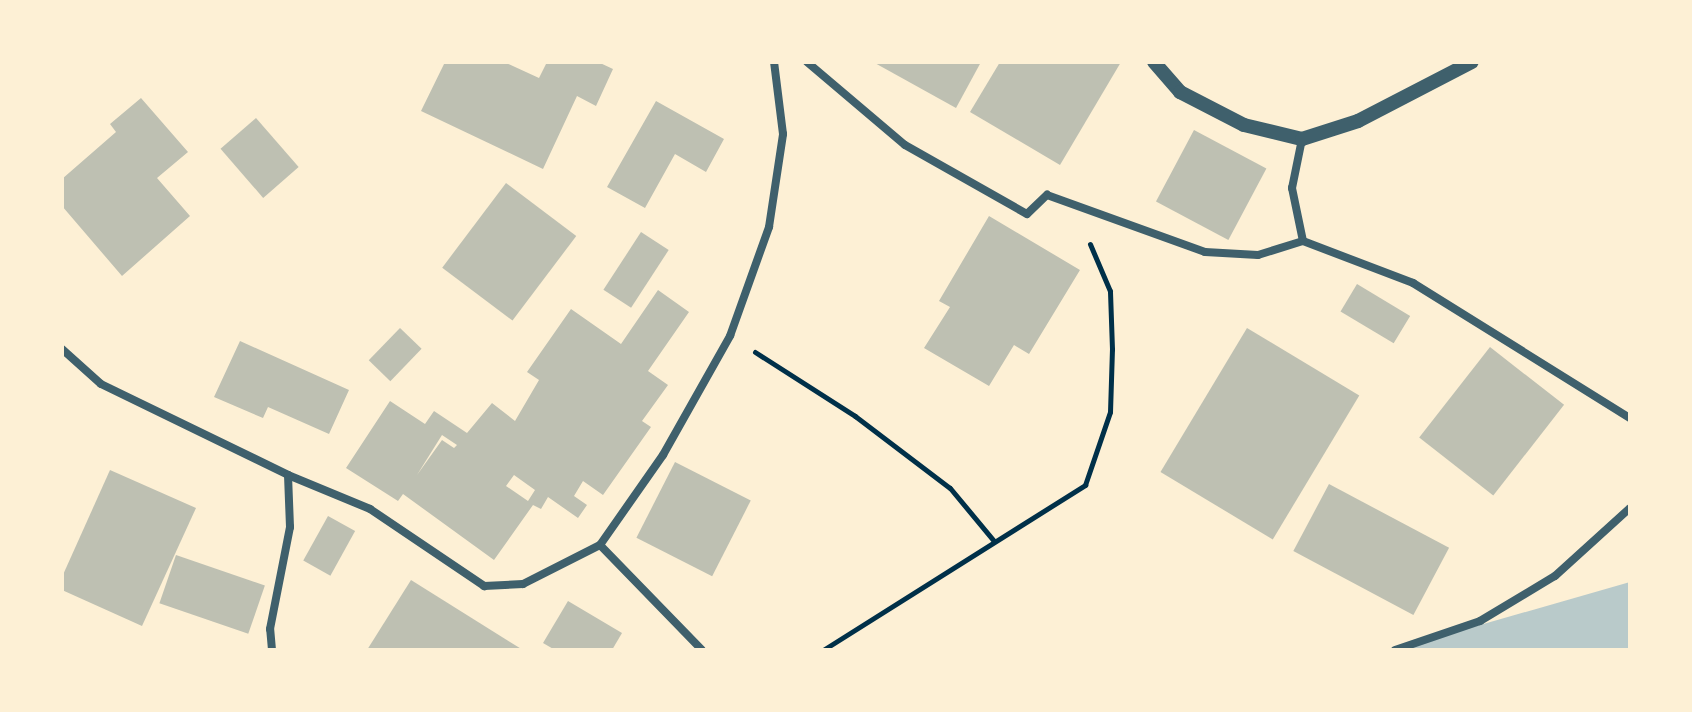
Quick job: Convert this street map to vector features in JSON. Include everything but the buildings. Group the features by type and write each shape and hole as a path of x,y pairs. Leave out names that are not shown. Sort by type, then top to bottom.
{"street":[{"path":"62,349 101,384 288,475 370,509 484,586 523,584 600,545 663,455 730,336 769,227 783,134 774,62"},
{"path":"807,62 905,145 1027,214 1047,195 1205,252 1258,255 1303,241 1413,283 1630,418"},
{"path":"1154,62 1180,92 1244,125 1302,139 1358,121 1458,66 1472,62"},
{"path":"1302,139 1292,188 1303,241"},
{"path":"272,650 270,629 290,527 288,475"},
{"path":"1395,650 1480,621 1555,576 1630,508"},
{"path":"600,545 702,650"}],"path":[{"path":"823,650 1085,485 1110,412 1110,291 1088,240"},
{"path":"730,336 855,416 950,488 994,541"}],"shaded area":[{"path":"1630,582 1630,650 1393,650"}]}
